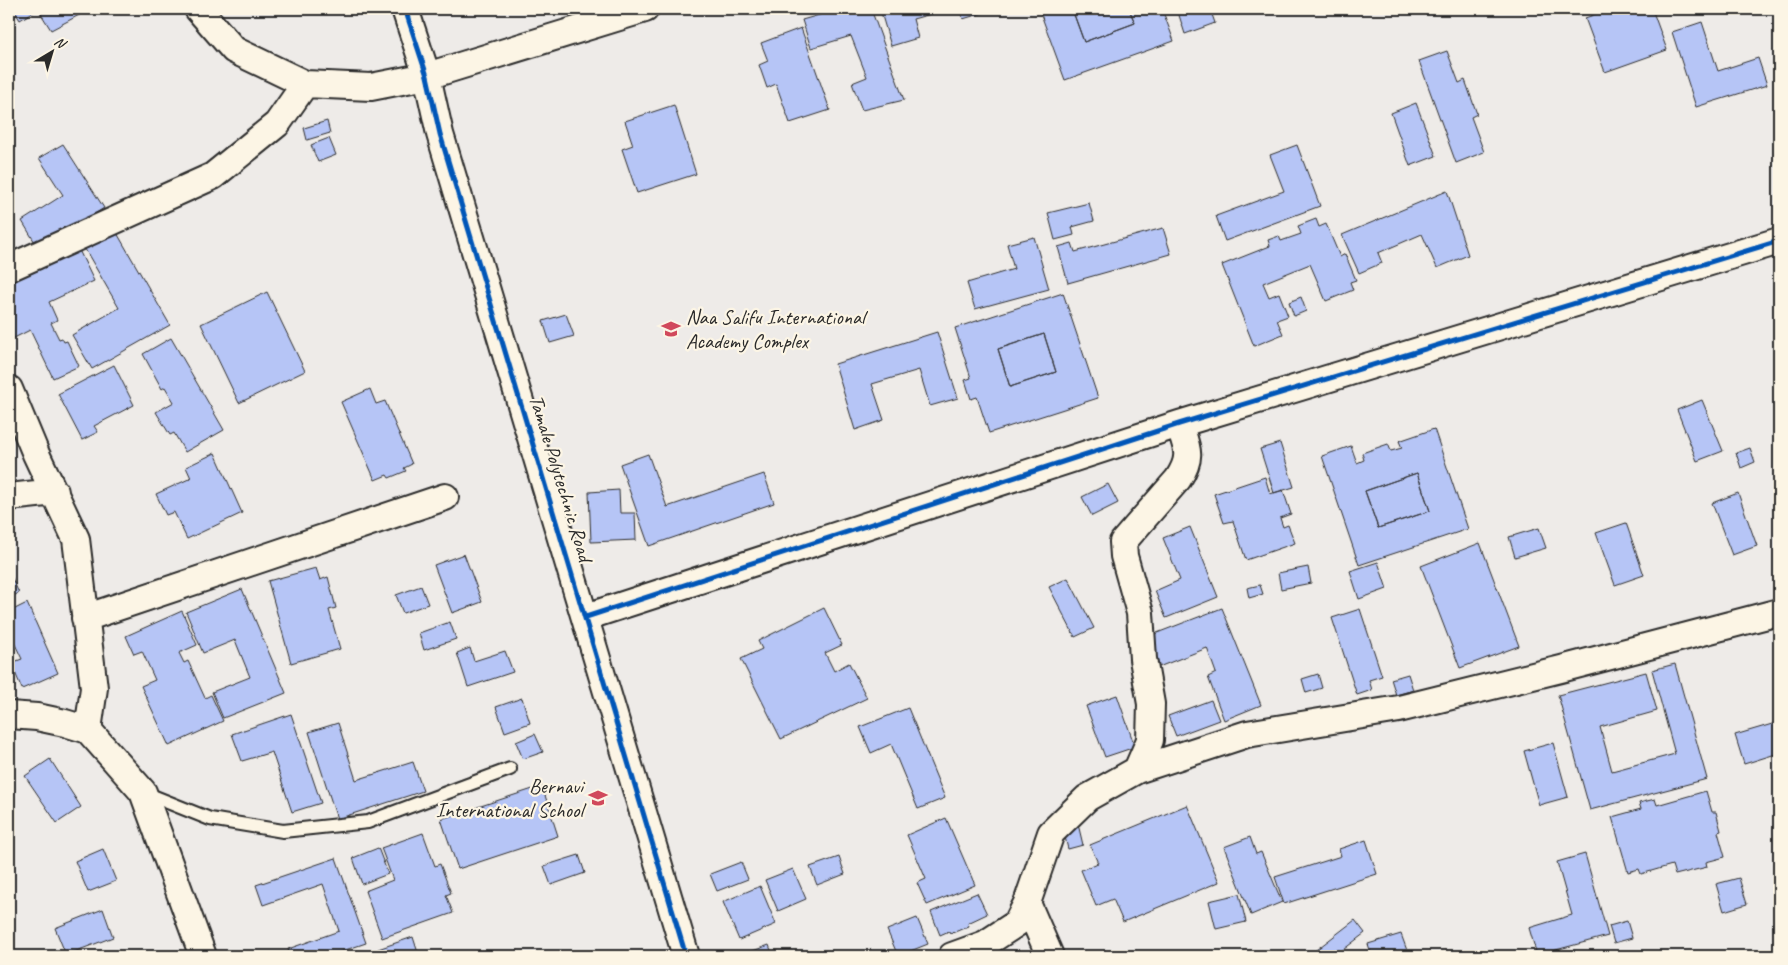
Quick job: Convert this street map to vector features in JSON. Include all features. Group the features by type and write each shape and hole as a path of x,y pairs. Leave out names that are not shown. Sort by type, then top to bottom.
{"street":[{"path":"198,9 234,50 305,84 371,87 427,76 645,9"},
{"name":"Tamale Polytechnic Road","path":"405,9 427,76 440,134 686,956"},
{"path":"9,268 213,176 277,124 305,84"},
{"path":"586,617 1179,424 1779,241"},
{"path":"9,389 36,454 76,539 94,688 88,730"},
{"path":"1136,770 1150,740 1151,704 1143,659 1140,613 1124,556 1123,542 1184,470 1188,452 1179,424"},
{"path":"9,497 55,492"},
{"path":"85,618 445,497"},
{"path":"952,956 985,944 1017,923 1028,903 1051,833 1087,798 1136,770 1247,734 1399,709 1779,612"},
{"path":"9,715 65,723 88,730 143,792 203,956"},
{"path":"1028,903 1050,956"}],"lane":[{"path":"143,792 210,819 283,832 368,822 510,769"}],"building":[{"path":"13,9 38,9 20,20"},
{"path":"38,9 78,9 81,14 51,30"},
{"path":"840,9 871,9 904,100 862,110 852,83 867,77 851,36 811,48 802,20"},
{"path":"880,9 949,9 913,19 918,38 891,46"},
{"path":"960,9 996,9 963,19"},
{"path":"1039,9 1072,9 1084,42 1135,23 1129,9 1162,9 1174,41 1065,80"},
{"path":"1072,9 1129,9 1135,23 1084,42"},
{"path":"1177,9 1210,9 1215,23 1185,34"},
{"path":"1610,9 1652,9 1667,50 1605,72 1585,18"},
{"path":"1702,22 1718,71 1758,58 1767,85 1696,107 1672,32"},
{"path":"801,28 830,110 790,123 776,84 767,88 759,65 768,61 761,43"},
{"path":"1447,51 1459,83 1465,80 1477,114 1471,117 1484,152 1456,163 1419,61"},
{"path":"1416,103 1436,156 1410,166 1391,113"},
{"path":"674,105 696,174 637,193 622,149 633,145 625,121"},
{"path":"327,121 330,133 307,140 304,128"},
{"path":"329,138 336,155 318,162 311,145"},
{"path":"63,144 104,208 39,249 22,221 63,195 39,158"},
{"path":"1297,145 1320,206 1225,241 1216,216 1284,191 1270,155"},
{"path":"1447,191 1468,255 1437,268 1422,234 1378,253 1382,263 1359,273 1342,235"},
{"path":"1089,203 1094,221 1072,227 1074,235 1055,240 1048,213"},
{"path":"1316,219 1319,227 1326,224 1340,257 1345,254 1356,280 1350,282 1353,290 1326,301 1310,264 1263,283 1269,297 1279,293 1288,316 1277,320 1283,334 1254,346 1222,265 1270,246 1268,240 1279,236 1281,241 1301,234 1298,226"},
{"path":"1163,228 1171,254 1068,283 1058,247 1072,243 1075,252"},
{"path":"104,232 107,239 117,233 170,325 92,369 72,335 119,308 82,244"},
{"path":"1034,237 1049,289 975,309 967,283 1014,269 1007,244"},
{"path":"78,248 94,281 49,302 57,320 51,323 59,339 62,338 64,342 67,341 79,366 53,378 30,330 12,339 9,332 9,281"},
{"path":"267,292 305,371 239,403 201,324"},
{"path":"1063,293 1098,398 989,433 977,397 971,399 965,380 971,378 955,328","holes":["1044,334 1056,372 1010,387 998,349"]},
{"path":"1301,297 1306,311 1294,316 1289,302"},
{"path":"566,314 574,336 550,343 543,321"},
{"path":"937,332 958,398 930,406 919,370 872,384 884,420 855,430 835,364"},
{"path":"1044,334 1056,372 1010,387 998,349"},
{"path":"171,338 224,430 185,452 174,433 170,435 156,412 174,402 165,387 162,389 143,354"},
{"path":"114,365 134,405 94,426 98,432 82,440 58,394"},
{"path":"370,389 376,404 385,401 412,464 404,468 406,471 389,478 387,475 375,480 341,402"},
{"path":"1702,400 1723,451 1697,461 1677,410"},
{"path":"1434,429 1468,529 1359,565 1322,456 1351,446 1357,463 1364,460 1362,453 1388,444 1391,451 1402,448 1399,441","holes":["1417,473 1430,511 1378,528 1365,491"]},
{"path":"1280,443 1294,487 1274,493 1260,449"},
{"path":"1750,448 1755,462 1741,468 1736,453"},
{"path":"215,453 242,513 187,539 174,512 166,515 156,494 191,478 186,467"},
{"path":"648,454 667,507 764,474 774,503 649,546 620,464"},
{"path":"1417,473 1430,511 1378,528 1365,491"},
{"path":"1265,477 1270,494 1283,490 1291,514 1280,518 1283,527 1288,525 1295,543 1246,560 1233,521 1224,523 1214,494"},
{"path":"1108,484 1118,503 1092,516 1082,497"},
{"path":"619,490 620,513 635,513 636,540 591,542 589,492"},
{"path":"1738,493 1757,546 1732,555 1712,503"},
{"path":"1626,523 1644,575 1615,585 1596,533"},
{"path":"1190,527 1218,597 1166,618 1155,591 1180,580 1163,538"},
{"path":"1539,528 1546,548 1515,557 1509,537"},
{"path":"1480,543 1519,646 1460,668 1421,566"},
{"path":"464,554 482,602 452,613 434,565"},
{"path":"1378,562 1387,589 1359,599 1350,571"},
{"path":"1308,567 1311,583 1281,589 1278,573"},
{"path":"316,568 320,580 328,577 336,608 329,610 340,649 291,663 268,581"},
{"path":"9,572 19,593 9,598"},
{"path":"1068,578 1094,628 1075,637 1049,587"},
{"path":"1260,585 1263,594 1249,598 1247,588"},
{"path":"421,586 428,604 403,613 396,595"},
{"path":"242,589 286,693 223,718 212,692 250,677 235,640 203,653 186,612"},
{"path":"27,603 58,673 22,689 11,663 22,659 12,638 9,640 9,612"},
{"path":"824,608 842,645 825,653 834,671 849,663 867,698 781,739 741,659 762,649 758,641"},
{"path":"1222,608 1261,705 1224,720 1208,677 1216,673 1207,648 1156,668 1144,638"},
{"path":"1360,609 1382,676 1369,680 1372,690 1357,695 1332,618"},
{"path":"182,611 197,645 179,653 184,663 188,661 205,698 211,695 223,721 169,746 141,686 155,680 142,651 134,654 126,636"},
{"path":"450,622 456,639 424,650 419,633"},
{"path":"470,648 474,661 505,651 513,672 468,687 457,653"},
{"path":"1675,664 1707,779 1590,810 1558,695 1646,672 1657,711 1600,727 1612,771 1675,754 1652,670"},
{"path":"1318,674 1322,688 1306,693 1302,679"},
{"path":"1408,674 1413,690 1396,695 1391,679"},
{"path":"1117,695 1135,747 1105,757 1086,706"},
{"path":"522,698 530,723 505,732 496,707"},
{"path":"1211,700 1219,720 1176,736 1168,716"},
{"path":"908,708 945,798 918,809 891,744 871,753 860,727"},
{"path":"291,714 321,803 292,812 272,752 242,761 232,734"},
{"path":"1779,722 1779,753 1744,764 1735,735"},
{"path":"338,723 356,780 413,762 423,791 337,819 309,732"},
{"path":"535,734 543,752 523,759 516,742"},
{"path":"1553,743 1568,797 1539,805 1524,751"},
{"path":"50,759 81,807 57,823 25,776"},
{"path":"542,786 558,836 458,869 441,819"},
{"path":"1706,791 1712,812 1716,812 1721,831 1718,832 1725,857 1706,862 1707,867 1675,875 1672,865 1641,874 1639,869 1628,872 1612,817 1641,809 1639,803 1655,799 1657,805"},
{"path":"1187,805 1219,882 1123,922 1113,899 1096,906 1081,870 1098,863 1090,845"},
{"path":"946,818 975,885 927,905 917,883 926,879 907,835"},
{"path":"1078,824 1083,845 1068,849 1063,829"},
{"path":"423,833 435,866 440,864 451,893 446,895 453,913 382,938 365,891 393,880 381,848"},
{"path":"1250,837 1256,854 1261,852 1282,902 1251,915 1224,847"},
{"path":"1366,840 1377,874 1284,904 1275,877 1341,856 1339,849"},
{"path":"378,848 388,874 362,884 353,858"},
{"path":"103,849 116,881 88,892 75,861"},
{"path":"1585,854 1608,936 1537,955 1529,928 1572,915 1557,862"},
{"path":"579,855 585,873 551,885 544,866"},
{"path":"839,857 845,874 817,885 810,867"},
{"path":"336,858 366,943 328,956 290,956 288,949 339,931 323,884 263,905 256,885"},
{"path":"741,862 748,879 717,891 710,874"},
{"path":"793,869 806,899 778,911 765,880"},
{"path":"1739,878 1747,904 1724,911 1716,884"},
{"path":"760,886 776,924 739,940 723,902"},
{"path":"977,893 987,914 968,923 969,926 950,934 949,931 940,935 931,912"},
{"path":"1239,894 1246,922 1216,929 1209,901"},
{"path":"103,909 113,937 66,955 55,928"},
{"path":"917,918 928,944 898,956 887,930"},
{"path":"1355,920 1365,933 1335,956 1321,956 1316,950"},
{"path":"1627,921 1632,938 1614,943 1609,926"},
{"path":"1401,934 1409,956 1372,956 1368,944"},
{"path":"413,937 419,956 381,956 378,949"},
{"path":"769,945 773,956 742,956 742,955"}],"cycle path":[{"path":"405,9 427,76 440,134 686,956"},
{"path":"586,617 1179,424 1779,241"}],"place":[{"name":"Naa Salifu International Academy Complex","path":"671,329"},
{"name":"Bernavi International School","path":"598,798"}]}
